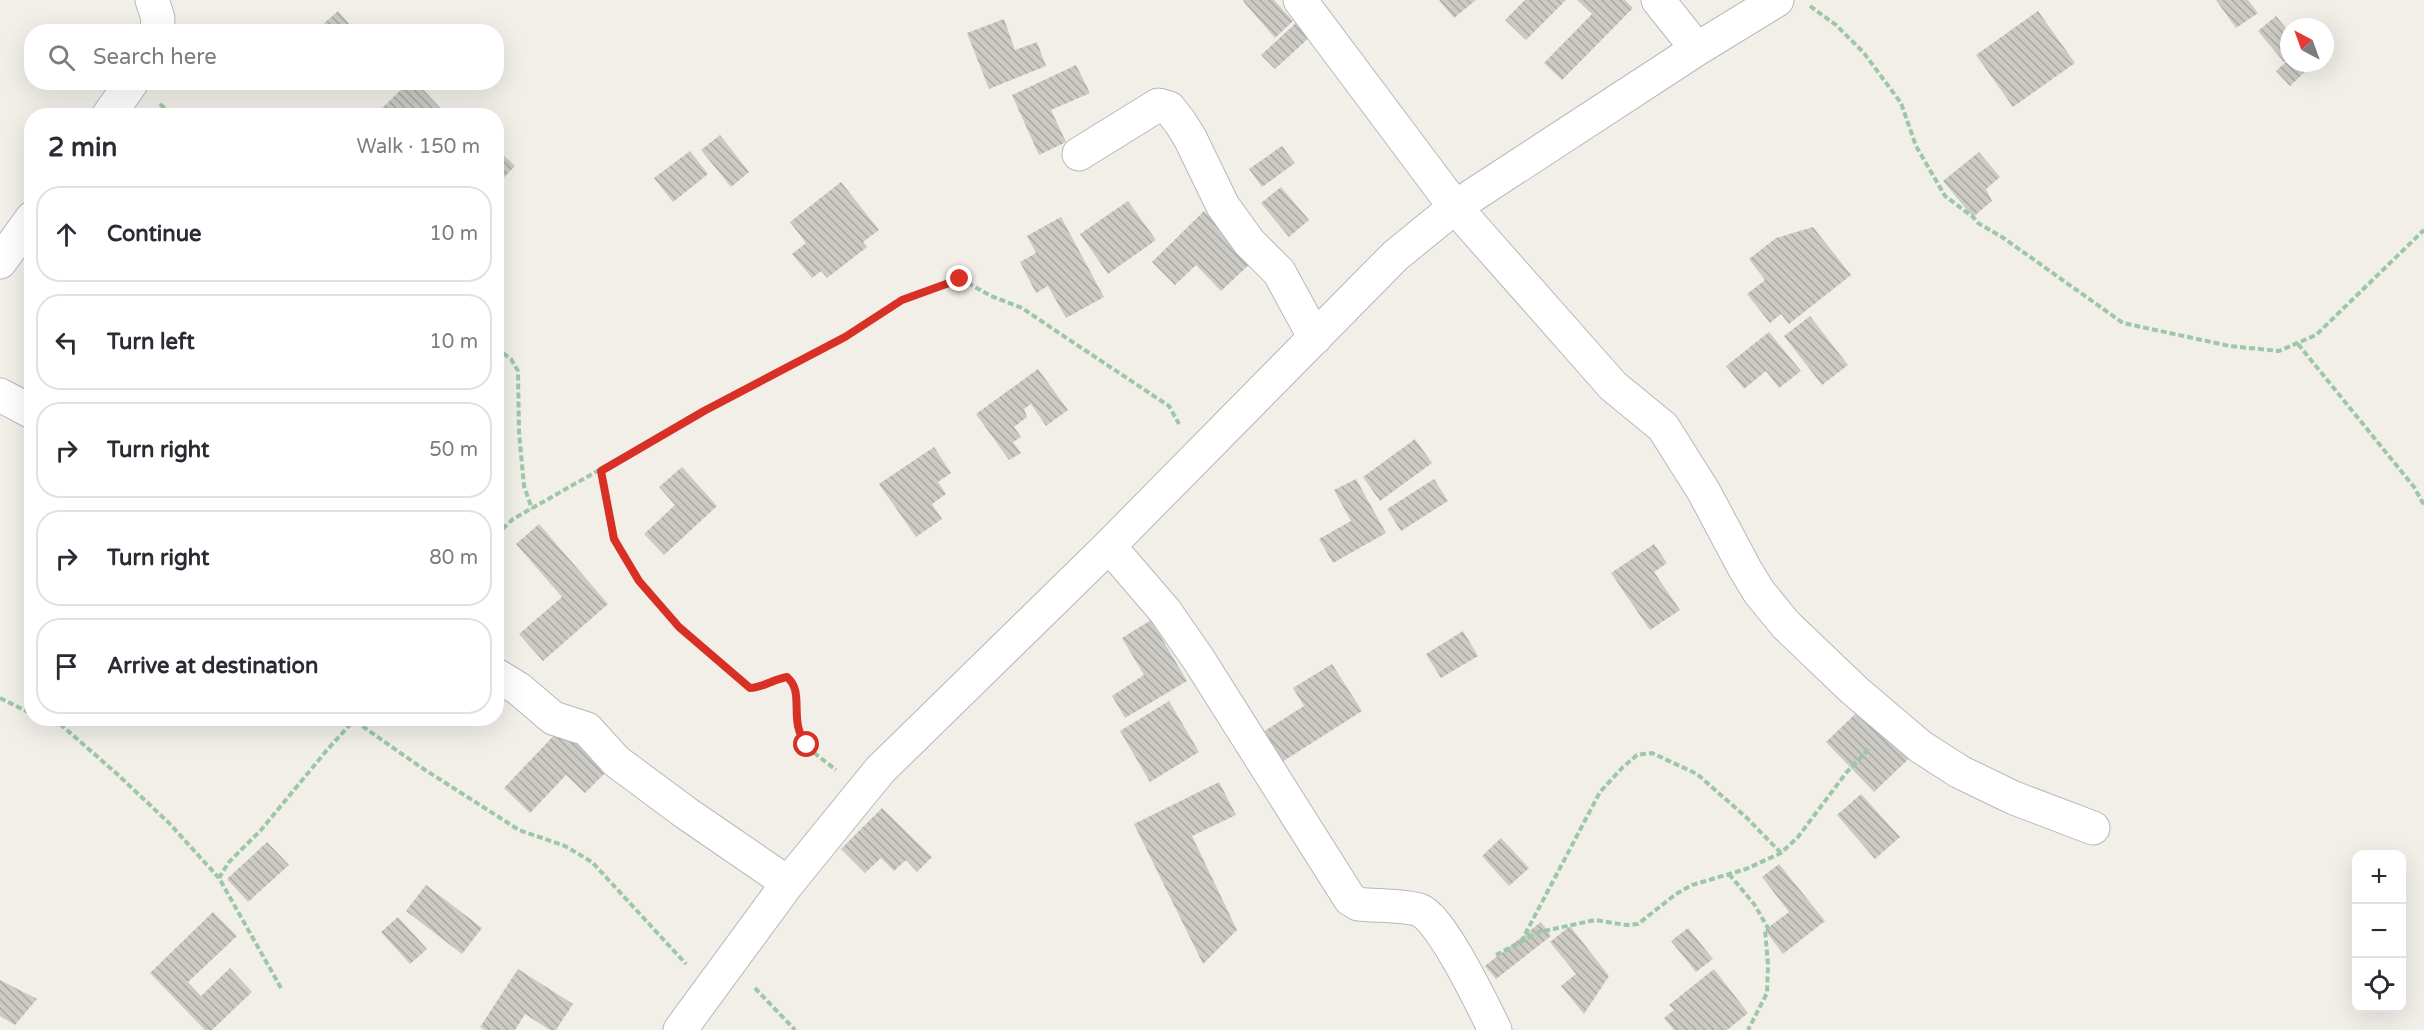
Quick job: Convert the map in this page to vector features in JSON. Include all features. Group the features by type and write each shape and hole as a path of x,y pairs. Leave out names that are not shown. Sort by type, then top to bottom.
{"street":[{"path":"152,0 158,24"},
{"path":"1300,0 1455,207 1613,387 1663,427 1704,492 1750,577 1786,625 1854,690 1921,747 1960,772 2014,798 2093,828"},
{"path":"1658,0 1697,49"},
{"path":"680,1030 788,883 888,762 1109,546 1395,256 1455,207 1697,49 1777,0"},
{"path":"114,108 126,90"},
{"path":"1079,154 1158,105 1169,108 1190,138 1224,206 1249,242 1279,273 1315,338"},
{"path":"0,262 24,229"},
{"path":"0,395 24,408"},
{"path":"1109,546 1165,611 1199,660 1350,899 1359,904 1419,910 1432,919 1495,1030"},
{"path":"504,680 519,689 553,718 587,729 616,761 686,813 788,883"}],"path":[{"path":"1802,0 1836,24 1864,53 1901,103 1916,146 1945,196 1973,217 1977,223 2002,237 2123,323 2230,346 2279,351 2316,335 2424,230"},
{"path":"504,527 513,519 704,411 845,337 902,300 960,279 991,296 1022,308 1169,406 1186,437 1188,467"},
{"path":"2298,344 2414,488 2424,505"},
{"path":"504,354 511,359 518,371 519,432 524,486 532,509"},
{"path":"601,471 614,539 639,581 679,627 750,688 787,677 794,683 795,721 799,736 861,793"},
{"path":"0,698 24,710"},
{"path":"62,726 169,823 219,878 281,988"},
{"path":"219,878 229,862 261,830 327,750 350,726"},
{"path":"364,726 419,766 519,830 565,846 592,862 668,946 711,988"},
{"path":"1464,972 1539,932 1595,920 1626,925 1638,924 1676,894 1692,885 1729,874 1781,853 1798,837 1846,772 1896,726"},
{"path":"1520,942 1600,792 1637,755 1652,753 1698,774 1748,818 1781,853"},
{"path":"1729,874 1754,904 1768,928 1765,930 1768,965 1767,993 1748,1030"},
{"path":"730,962 795,1030"}],"building":[{"path":"1244,0 1274,0 1293,21 1275,38"},
{"path":"1439,0 1476,0 1454,18"},
{"path":"1525,0 1566,0 1526,40 1505,20"},
{"path":"1577,0 1625,0 1633,8 1562,80 1544,63 1592,14"},
{"path":"2216,0 2248,0 2258,13 2236,28"},
{"path":"338,11 349,24 323,24"},
{"path":"2038,11 2075,63 2013,107 1976,55"},
{"path":"2276,16 2280,21 2280,57 2258,31"},
{"path":"1004,19 1015,50 1037,42 1046,66 989,89 967,33"},
{"path":"1297,22 1311,36 1275,69 1261,55"},
{"path":"1076,65 1090,93 1051,110 1066,142 1039,155 1012,95"},
{"path":"2280,67 2280,72 2305,72 2290,86 2276,71"},
{"path":"401,90 424,90 440,108 382,108"},
{"path":"720,135 749,172 731,187 701,150"},
{"path":"1282,146 1295,163 1262,187 1249,169"},
{"path":"690,151 708,174 673,202 654,178"},
{"path":"1979,152 2000,177 1986,189 1992,201 1973,217 1943,181"},
{"path":"504,156 515,166 504,178"},
{"path":"841,182 879,230 863,242 867,247 827,278 821,271 812,278 792,254 806,243 790,222"},
{"path":"1281,187 1309,220 1289,237 1261,203"},
{"path":"1128,201 1156,240 1108,274 1080,234"},
{"path":"1204,211 1253,261 1221,291 1196,265 1175,285 1152,262"},
{"path":"1061,217 1104,297 1066,318 1048,286 1036,293 1020,262 1036,253 1027,236"},
{"path":"1813,227 1851,275 1789,324 1781,314 1770,323 1747,294 1765,280 1749,259 1776,238"},
{"path":"1810,316 1848,365 1822,385 1784,336"},
{"path":"1769,332 1801,371 1779,388 1766,371 1744,389 1726,366"},
{"path":"1038,369 1068,410 1046,426 1031,404 1024,409 1027,417 1014,427 1021,437 1013,442 1021,453 1009,460 976,414"},
{"path":"1415,439 1432,463 1380,501 1363,477"},
{"path":"934,447 951,473 938,482 946,494 932,504 942,519 916,537 879,484"},
{"path":"682,467 717,506 664,555 644,534 675,505 659,487"},
{"path":"1356,479 1386,533 1333,563 1319,539 1351,521 1334,490"},
{"path":"1434,479 1448,501 1401,531 1387,509"},
{"path":"539,524 608,604 543,661 519,634 562,597 516,544"},
{"path":"1654,544 1667,563 1654,572 1680,610 1650,630 1611,573"},
{"path":"1151,620 1187,681 1125,718 1112,696 1144,675 1122,638"},
{"path":"1463,631 1478,656 1441,678 1426,654"},
{"path":"1332,664 1362,711 1282,762 1263,732 1304,706 1293,688"},
{"path":"1873,697 1921,747 1874,792 1826,742"},
{"path":"1169,701 1199,752 1150,782 1120,731"},
{"path":"561,728 607,771 585,793 566,775 530,813 504,788"},
{"path":"1219,782 1236,815 1192,836 1237,930 1203,964 1134,824"},
{"path":"1861,794 1900,837 1875,859 1837,815"},
{"path":"882,808 932,857 917,872 906,860 894,871 881,858 865,873 841,849"},
{"path":"1501,838 1529,868 1509,886 1482,856"},
{"path":"267,842 289,865 248,902 227,879"},
{"path":"1779,864 1825,921 1783,954 1765,930 1789,912 1762,877"},
{"path":"426,885 482,928 462,954 406,911"},
{"path":"213,912 237,936 188,982 201,996 230,968 252,992 212,1030 205,1030 150,973"},
{"path":"398,917 427,949 410,964 381,932"},
{"path":"1541,922 1551,936 1496,979 1485,966"},
{"path":"1570,926 1609,976 1584,1014 1561,986 1576,974 1550,942"},
{"path":"1688,928 1713,959 1696,972 1671,941"},
{"path":"518,969 573,1004 556,1030 550,1030 525,1014 515,1030 485,1030 480,1027"},
{"path":"1714,969 1748,1013 1727,1030 1674,1030 1664,1018 1674,1010 1669,1005"},
{"path":"0,980 37,999 15,1025 0,1016"}],"route":[{"path":"807,745 799,736 795,721 794,683 787,677 750,688 679,627 639,581 614,539 601,471 704,411 845,337 902,300 960,279"}]}
